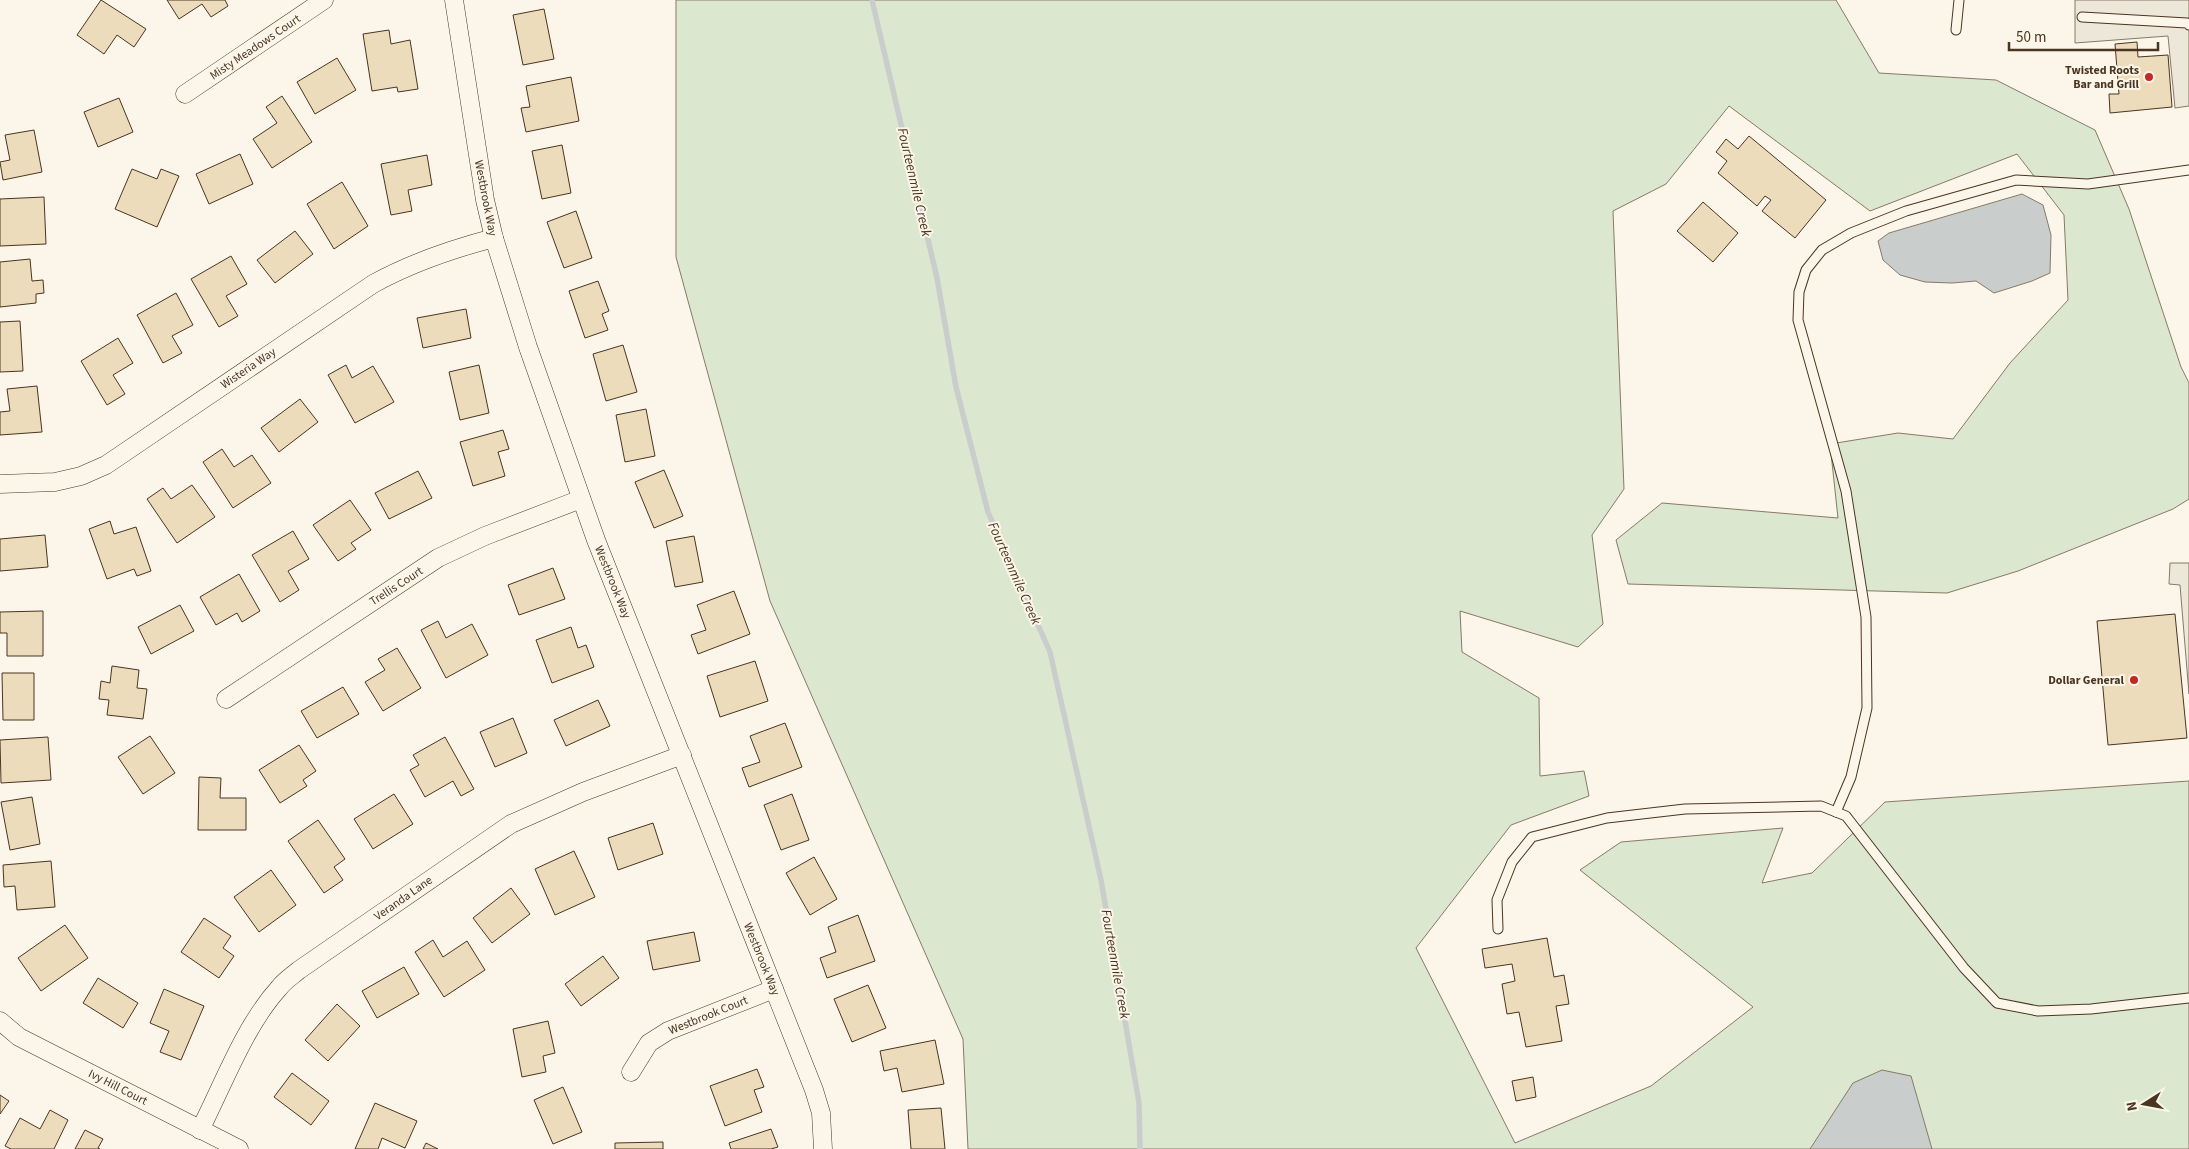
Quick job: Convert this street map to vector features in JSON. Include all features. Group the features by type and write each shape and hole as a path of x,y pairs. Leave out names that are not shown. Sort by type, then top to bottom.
{"street":[{"name":"Misty Meadows Court","path":"185,94 324,0"},
{"name":"Westbrook Way","path":"454,0 484,200 528,347 581,500 814,1090 821,1113 823,1149"},
{"name":"Wisteria Way","path":"0,484 55,482 81,476 106,465 373,284 396,271 422,261 494,238"},
{"name":"Trellis Court","path":"226,699 438,558 485,536 581,500"},
{"name":"Veranda Lane","path":"200,1130 250,1029 264,1006 280,987 299,970 511,824 575,795 682,755"},
{"name":"Westbrook Court","path":"631,1072 649,1043 668,1031 774,988"},
{"name":"Ivy Hill Court","path":"0,1021 19,1037 239,1149"}],"lane":[{"path":"1956,30 1959,0"},
{"path":"2082,17 2187,23 2189,25"},
{"path":"1836,812 1851,777 1867,708 1866,617 1846,491 1798,320 1799,292 1806,270 1822,250 1851,233 1906,211 2016,180 2088,184 2189,170"},
{"path":"1498,929 1496,900 1512,862 1532,837 1607,818 1685,810 1821,806 1846,816 1964,968 1997,1003 2038,1011 2090,1009 2189,998"}],"green space":[{"path":"676,0 1836,0 1879,73 1996,80 2095,130 2129,209 2181,367 2189,383 2189,499 2173,509 2018,571 1947,593 1628,584 1616,540 1662,503 1838,518 1830,444 1898,433 1953,439 2010,363 2068,300 2064,215 2017,154 1870,211 1729,106 1666,184 1613,211 1624,489 1592,535 1603,624 1578,647 1460,611 1462,652 1539,698 1540,776 1584,771 1589,796 1511,825 1416,948 1515,1143 1651,1086 1753,1007 1580,870 1621,842 1783,828 1762,883 1812,873 1885,802 2189,781 2189,1149 968,1149 963,1039 770,601 676,257"}],"shaded area":[{"path":"2075,0 2189,0 2189,106 2175,108 2168,36 2075,43"},
{"path":"2022,194 2043,205 2051,235 2050,273 1994,293 1976,281 1952,283 1925,282 1900,275 1883,260 1878,241 1889,233"},
{"path":"2170,563 2189,563 2189,694 2180,585 2169,584"},
{"path":"1882,1070 1911,1076 1932,1149 1810,1149 1853,1083"}],"building":[{"path":"101,0 146,29 134,47 117,35 104,54 77,35"},
{"path":"167,0 225,0 228,6 211,17 202,4 179,19"},
{"path":"544,9 554,59 523,65 513,15"},
{"path":"389,30 391,44 410,40 418,89 398,92 397,87 372,91 363,34"},
{"path":"2137,42 2138,57 2168,55 2172,107 2110,113 2109,94 2119,94 2115,44"},
{"path":"337,58 356,90 315,114 297,82"},
{"path":"571,77 579,121 526,132 521,108 530,107 526,86"},
{"path":"282,96 312,142 272,168 253,139 277,123 266,107"},
{"path":"119,98 133,132 98,147 84,112"},
{"path":"34,130 42,172 3,180 0,162 10,160 5,135"},
{"path":"1749,136 1826,200 1795,238 1762,211 1771,200 1765,196 1757,206 1718,173 1727,161 1716,152 1726,139 1738,149"},
{"path":"562,145 571,193 542,199 532,151"},
{"path":"240,154 253,184 209,204 196,174"},
{"path":"427,155 432,185 408,190 412,211 391,215 381,164"},
{"path":"132,169 157,179 161,169 179,176 157,227 115,209"},
{"path":"342,182 368,226 334,249 307,204"},
{"path":"44,197 46,244 0,246 0,199"},
{"path":"1703,202 1738,233 1713,262 1677,231"},
{"path":"576,211 592,258 564,268 547,222"},
{"path":"295,231 313,254 275,283 257,260"},
{"path":"231,256 247,284 226,296 238,316 219,327 191,279"},
{"path":"30,259 32,281 43,280 44,293 36,294 36,303 0,307 0,262"},
{"path":"598,281 609,311 602,314 608,330 585,338 569,291"},
{"path":"176,293 193,325 172,336 182,353 163,363 137,315"},
{"path":"466,309 471,338 423,348 417,318"},
{"path":"20,321 23,371 0,372 0,322"},
{"path":"118,338 133,363 113,375 125,394 107,405 81,361"},
{"path":"623,345 637,392 606,401 593,354"},
{"path":"346,365 352,378 373,366 394,402 355,423 328,375"},
{"path":"479,365 489,413 460,420 449,372"},
{"path":"37,386 42,432 0,435 0,412 10,411 7,389"},
{"path":"300,399 318,422 279,452 261,428"},
{"path":"646,409 655,456 625,462 616,415"},
{"path":"503,430 509,449 498,452 505,476 473,486 460,442"},
{"path":"222,449 234,467 252,455 271,483 233,508 203,462"},
{"path":"664,470 683,516 654,528 635,482"},
{"path":"418,471 432,498 389,519 375,493"},
{"path":"192,485 215,517 177,543 147,499 163,488 171,499"},
{"path":"350,500 371,530 351,543 356,549 338,561 313,525"},
{"path":"110,521 114,534 136,527 151,571 137,576 134,569 107,579 89,529"},
{"path":"293,531 309,559 288,571 299,590 280,602 252,555"},
{"path":"45,535 48,567 0,571 0,539"},
{"path":"694,536 703,582 675,587 666,541"},
{"path":"553,568 565,599 519,615 508,585"},
{"path":"239,574 260,611 242,622 237,613 216,625 200,597"},
{"path":"734,591 750,634 698,654 691,635 706,630 697,605"},
{"path":"180,605 194,631 151,654 138,627"},
{"path":"43,611 43,656 7,656 7,633 0,633 0,612"},
{"path":"2175,614 2187,738 2108,745 2097,621"},
{"path":"438,621 446,638 472,624 488,655 446,678 421,630"},
{"path":"571,627 578,648 586,645 594,667 552,683 536,640"},
{"path":"397,648 421,688 383,711 365,682 385,670 378,659"},
{"path":"755,661 768,701 720,717 707,676"},
{"path":"112,666 139,670 137,688 147,689 143,719 107,715 109,700 99,699 101,681 110,683"},
{"path":"2,673 34,673 34,720 3,720"},
{"path":"343,687 359,714 317,738 301,711"},
{"path":"598,700 610,726 566,746 554,720"},
{"path":"513,718 527,753 495,767 480,732"},
{"path":"785,723 802,767 749,787 742,768 760,762 750,736"},
{"path":"150,736 175,773 143,794 118,757"},
{"path":"48,737 51,780 1,783 0,740"},
{"path":"445,737 474,789 461,796 453,781 425,797 410,770 419,765 413,755"},
{"path":"299,745 316,771 303,780 307,786 280,803 259,770"},
{"path":"199,777 221,778 220,798 246,798 246,830 198,830"},
{"path":"394,794 413,824 373,849 354,819"},
{"path":"792,794 809,840 781,850 764,805"},
{"path":"32,797 40,844 10,850 1,802"},
{"path":"318,820 345,859 334,867 343,880 324,893 288,841"},
{"path":"653,823 663,854 618,870 608,838"},
{"path":"574,851 595,897 555,915 535,869"},
{"path":"814,857 837,899 810,915 786,873"},
{"path":"51,861 55,907 17,910 15,886 4,887 3,865"},
{"path":"271,870 296,905 259,932 234,897"},
{"path":"511,888 530,914 492,943 473,918"},
{"path":"858,915 875,961 827,978 820,958 836,952 828,927"},
{"path":"204,918 231,936 223,948 234,956 219,978 181,952"},
{"path":"65,925 88,958 41,991 18,958"},
{"path":"694,932 700,961 653,970 647,941"},
{"path":"1547,938 1554,977 1564,975 1569,1004 1556,1006 1562,1041 1526,1047 1519,1012 1507,1014 1502,984 1515,981 1512,964 1485,968 1482,949"},
{"path":"433,940 443,957 467,941 485,970 444,997 415,952"},
{"path":"603,956 619,978 581,1006 565,984"},
{"path":"404,967 419,994 377,1018 362,991"},
{"path":"98,978 138,1003 123,1028 83,1003"},
{"path":"868,985 886,1028 852,1042 834,999"},
{"path":"164,989 204,1006 181,1060 160,1052 169,1031 150,1023"},
{"path":"337,1004 360,1026 328,1061 305,1040"},
{"path":"548,1021 555,1053 543,1056 546,1072 522,1077 513,1029"},
{"path":"935,1040 944,1084 902,1092 897,1068 884,1071 880,1051"},
{"path":"757,1069 764,1087 754,1090 762,1112 725,1126 710,1086"},
{"path":"292,1073 329,1101 311,1125 274,1097"},
{"path":"1533,1077 1536,1097 1516,1101 1512,1081"},
{"path":"563,1087 582,1132 553,1144 534,1100"},
{"path":"0,1095 9,1101 0,1114"},
{"path":"375,1103 417,1121 405,1148 382,1138 378,1149 355,1149"},
{"path":"941,1108 945,1149 911,1149 908,1110"},
{"path":"50,1110 68,1120 54,1149 11,1149 5,1146 20,1118 40,1129"},
{"path":"771,1129 778,1147 771,1149 731,1149 729,1143"},
{"path":"85,1130 103,1139 98,1148 100,1149 75,1149"},
{"path":"663,1142 663,1149 615,1149 615,1143"},
{"path":"426,1143 438,1149 423,1149"}],"waterway":[{"name":"Fourteenmile Creek","path":"872,0 937,278 956,387 988,512 1050,652 1101,880 1139,1103 1140,1149"}],"place":[{"name":"Twisted Roots Bar and Grill","path":"2149,77"},
{"name":"Dollar General","path":"2134,680"}]}
